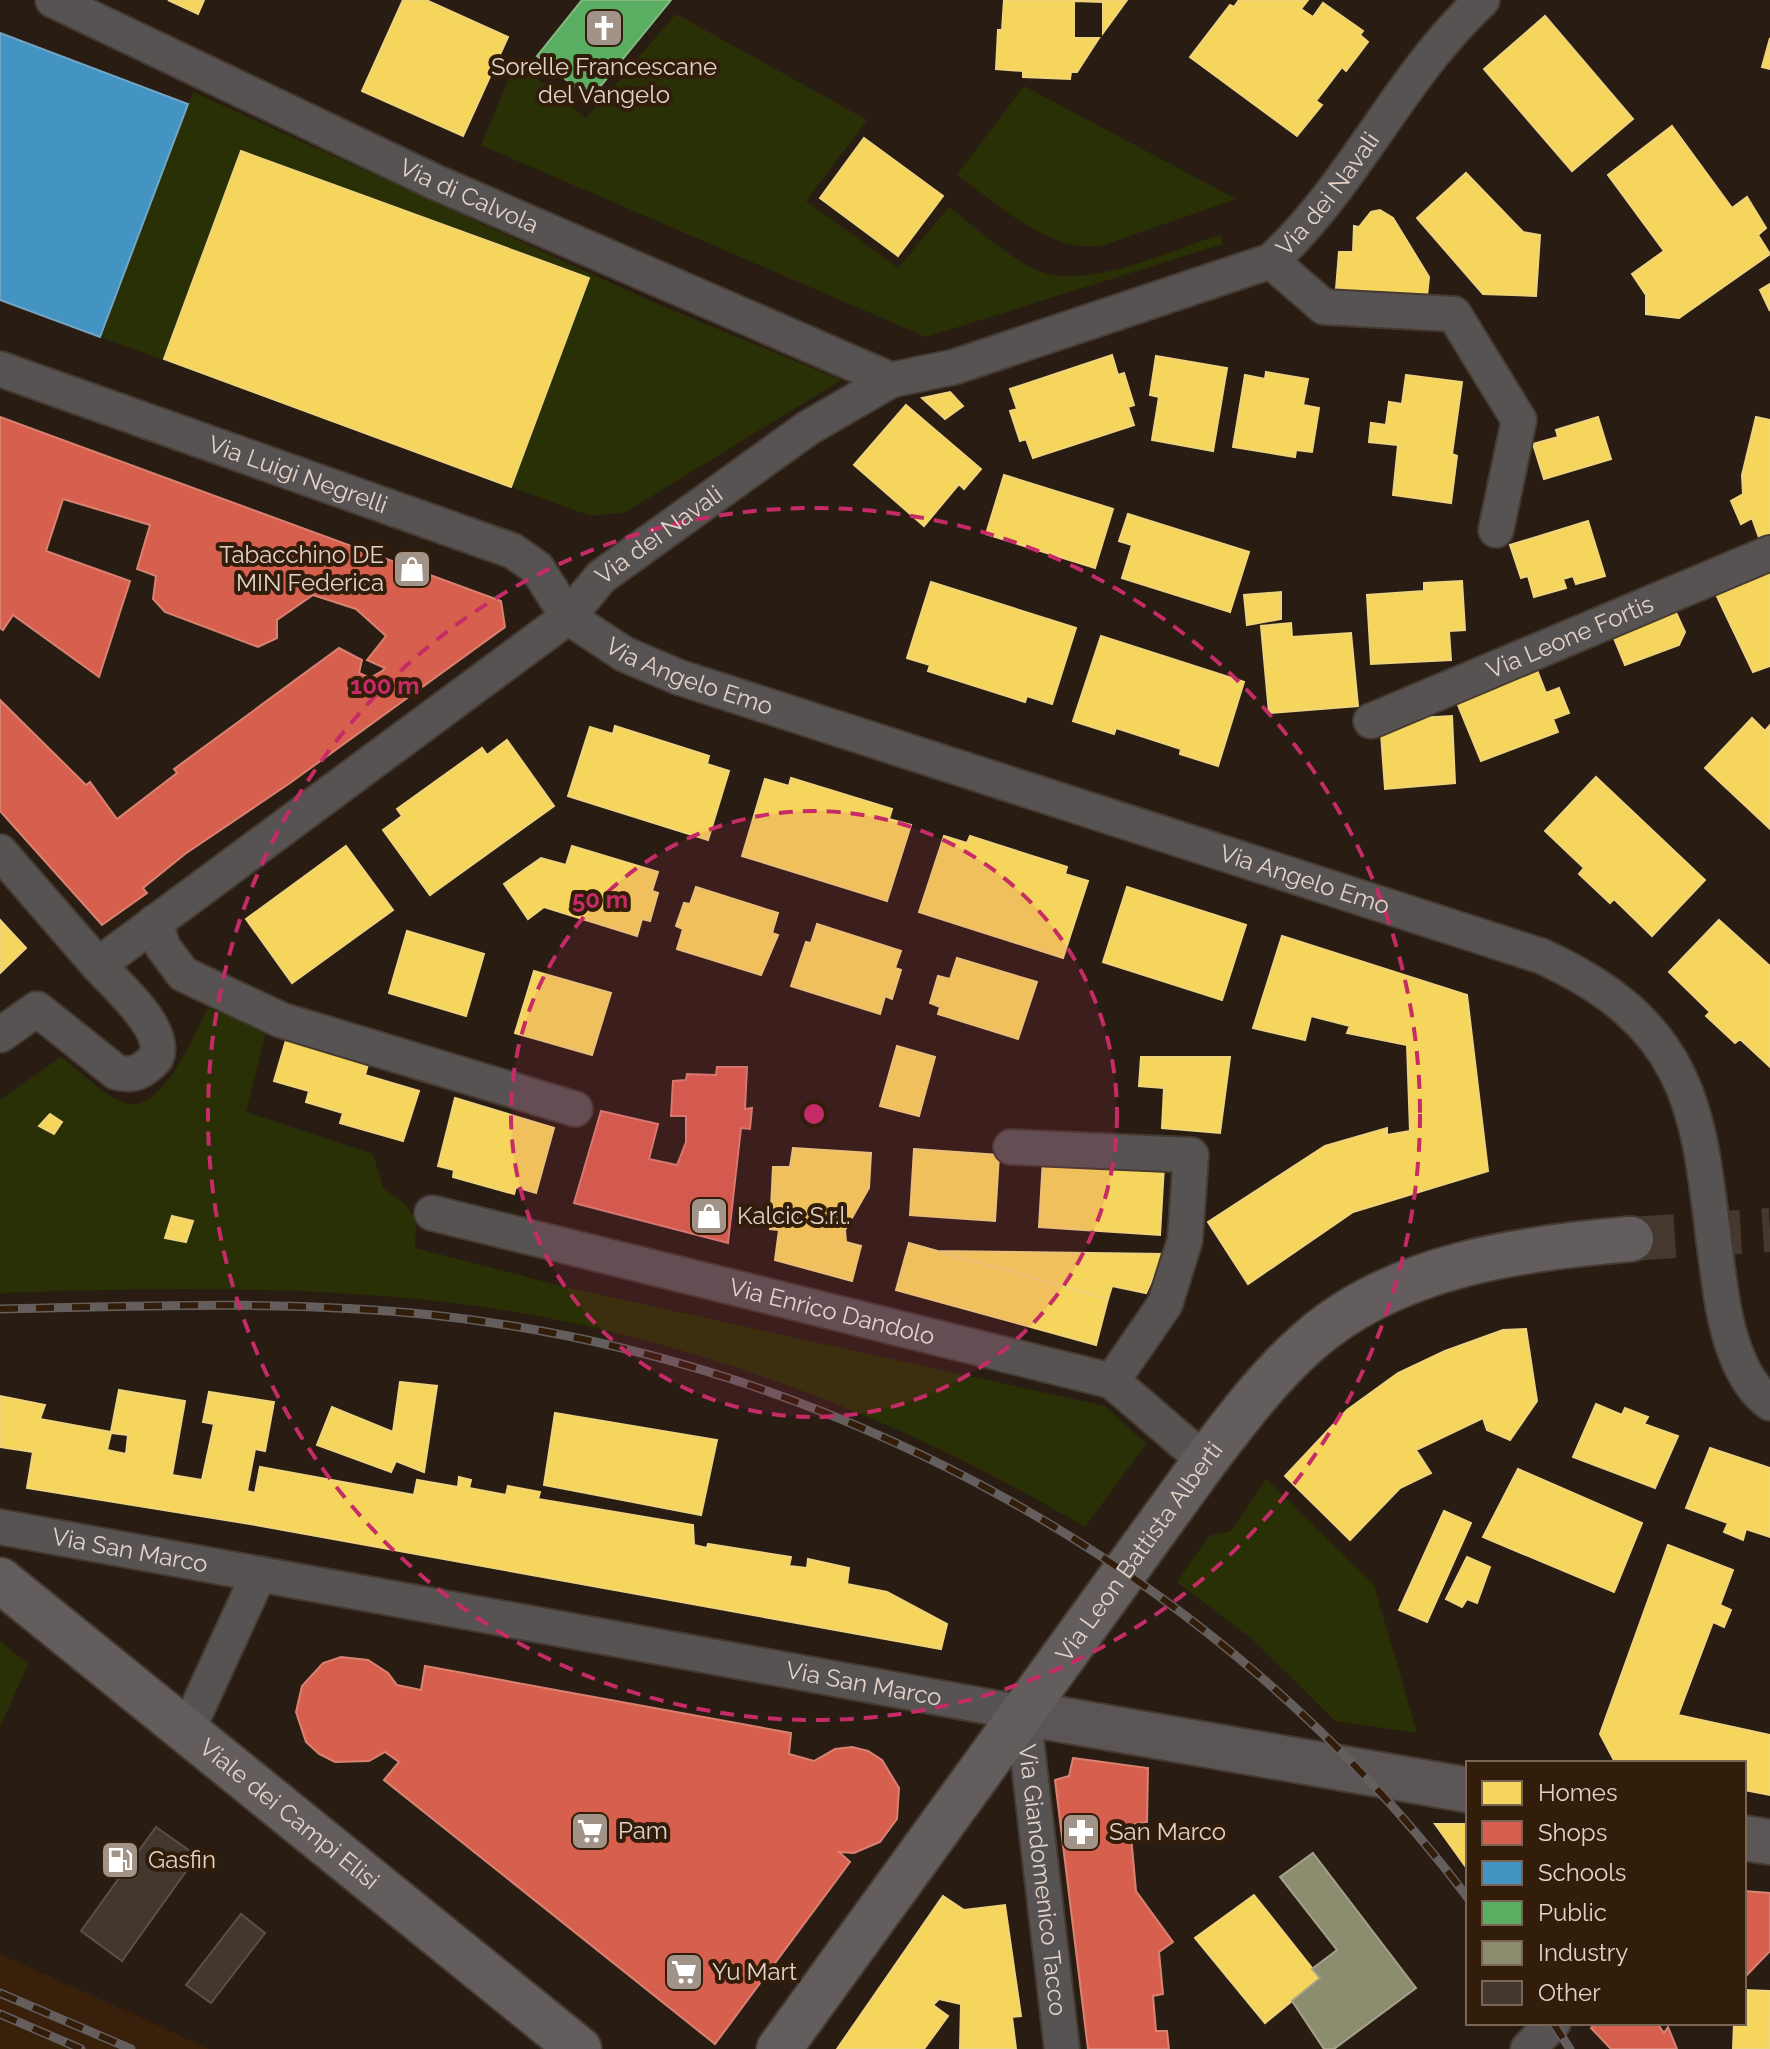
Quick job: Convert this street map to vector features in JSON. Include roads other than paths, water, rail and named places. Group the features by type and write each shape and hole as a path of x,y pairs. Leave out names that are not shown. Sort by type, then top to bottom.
{"main road":[{"name":"Via Leon Battista Alberti","path":"777,2047 1205,1461 1253,1398 1311,1339 1379,1295 1438,1271 1503,1255 1631,1239"},
{"name":"Viale dei Campi Elisi","path":"0,1580 579,2049"}],"street":[{"name":"Via di Calvola","path":"53,0 435,182 891,380"},
{"name":"Via dei Navali","path":"98,965 568,617 601,577 797,435 891,380 954,367 1271,261 1305,231 1416,71 1482,0"},
{"path":"1271,261 1324,307 1454,314 1519,420 1496,530"},
{"name":"Via Luigi Negrelli","path":"0,369 513,551 537,568 568,617"},
{"name":"Via Leone Fortis","path":"1371,721 1770,553"},
{"name":"Via Angelo Emo","path":"568,617 624,654 678,677 1541,956 1588,977 1625,1007 1661,1046 1694,1109 1706,1162 1711,1237 1730,1347 1770,1403"},
{"path":"0,852 150,1024 159,1040 156,1058 139,1073 129,1075 116,1072 37,1009 0,1035"},
{"path":"155,922 163,947 183,974 281,1020 575,1109"},
{"path":"1011,1147 1191,1155 1185,1240 1165,1304 1112,1381"},
{"name":"Via Enrico Dandolo","path":"432,1213 1112,1381 1205,1461"},
{"name":"Via San Marco","path":"0,1527 1023,1713 1466,1790"},
{"path":"187,1731 259,1574"},
{"name":"Via Giandomenico Tacco","path":"1023,1713 1062,2049"},
{"path":"1746,1838 1770,1842"},
{"path":"1528,2049 1551,2025"}],"tunnel":[{"path":"1631,1239 1770,1230"}],"railway":[{"path":"0,1309 270,1306 432,1315 582,1339 730,1379 873,1433 1010,1501 1139,1582 1260,1676 1370,1781 1466,1896"},
{"path":"0,1993 131,2049"},
{"path":"0,2014 81,2049"},
{"path":"1554,2025 1570,2049"}],"place":[{"name":"Sorelle Francescane del Vangelo","path":"604,28"},
{"name":"Tabacchino DE MIN Federica","path":"412,569"},
{"name":"Kalcic S.r.l.","path":"709,1216"},
{"name":"Pam","path":"590,1831"},
{"name":"San Marco","path":"1081,1832"},
{"name":"Gasfin","path":"120,1860"},
{"name":"Yu Mart","path":"684,1972"}]}
